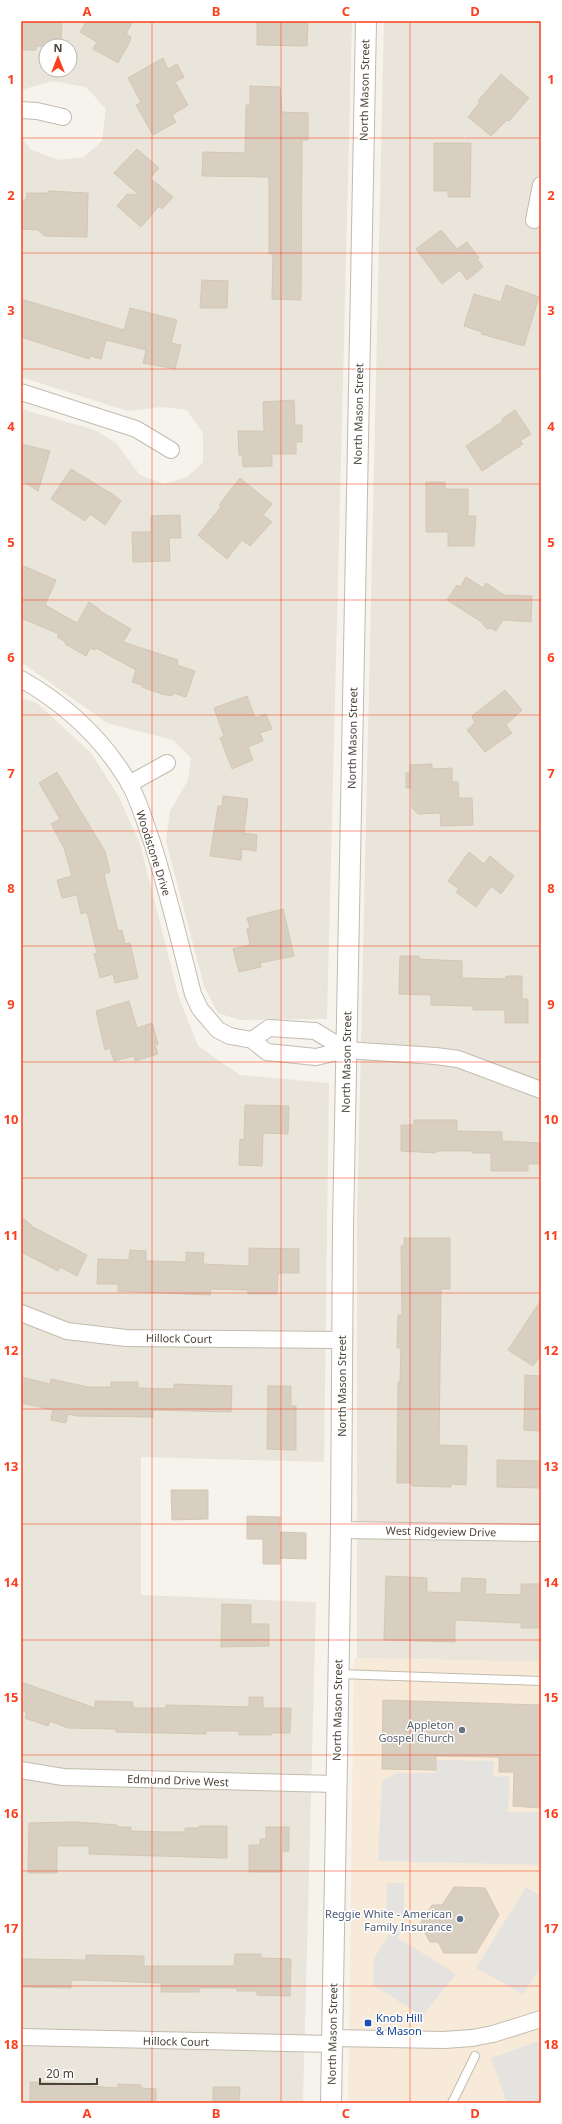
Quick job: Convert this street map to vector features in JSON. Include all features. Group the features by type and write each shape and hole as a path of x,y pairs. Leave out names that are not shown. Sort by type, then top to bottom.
{"street":[{"name":"North Mason Street","path":"331,2103 341,1530 341,1340 366,21"},
{"path":"21,110 37,111 63,117"},
{"path":"534,220 541,185"},
{"path":"21,392 136,429 171,450"},
{"name":"Woodstone Drive","path":"21,679 59,704 81,723 114,761 130,784 142,812 163,876 193,994 200,1009 218,1030 230,1036 252,1040 267,1052 316,1057 346,1050"},
{"path":"130,784 167,762"},
{"path":"252,1040 269,1028 315,1031 346,1050 436,1056 458,1060 541,1090"},
{"name":"Hillock Court","path":"21,1313 67,1331 126,1338 341,1340"},
{"name":"West Ridgeview Drive","path":"341,1530 541,1533"},
{"name":"Edmund Drive West","path":"21,1770 63,1777 336,1784"},
{"name":"Hillock Court","path":"21,2037 332,2041 444,2040 472,2038 493,2034 541,2019"}],"lane":[{"path":"338,1674 541,1681"},
{"path":"452,2103 475,2056"}],"shaded area":[{"path":"21,21 352,21 327,1019 240,1020 218,1013 204,986 166,841 170,811 188,780 191,758 173,740 107,723 21,662 21,409 95,430 116,443 140,475 164,484 187,477 203,462 203,433 187,410 162,407 127,411 21,377 21,135 30,149 58,160 84,157 102,141 106,109 86,87 53,81 21,90"},
{"path":"384,21 541,21 541,1662 357,1658 357,1220"},
{"path":"21,698 37,703 91,753 119,797 140,844 179,998 198,1046 240,1075 329,1083 324,1462 141,1457 141,1595 316,1602 303,2103 21,2103"},
{"path":"354,1658 541,1662 541,2103 348,2103"},
{"path":"437,1760 494,1761 493,1777 510,1776 508,1812 541,1812 541,1865 378,1861 382,1780 398,1773 436,1773"},
{"path":"387,1883 404,1883 404,1915 386,1915"},
{"path":"526,1887 541,1896 541,1967 523,1994 476,1968"},
{"path":"395,1926 402,1930 398,1938 456,1974 422,2016 373,1985 374,1958"},
{"path":"536,2042 541,2043 541,2103 507,2103 491,2058"}],"building":[{"path":"21,21 62,21 61,38 38,38 38,46 36,46 36,50 21,50"},
{"path":"87,21 133,21 126,34 131,37 130,41 118,63 93,49 97,42 80,32"},
{"path":"257,21 308,21 307,46 257,45"},
{"path":"163,58 168,69 177,64 184,77 175,82 188,105 172,115 176,122 153,135 136,105 141,102 128,78"},
{"path":"501,74 529,98 509,121 507,120 491,136 468,117 480,102 478,101"},
{"path":"250,86 280,87 282,112 308,113 308,140 302,140 301,300 272,299 273,254 269,254 269,177 202,176 203,152 245,153 246,105 250,105"},
{"path":"434,143 471,143 470,197 448,197 448,191 434,191"},
{"path":"137,149 159,168 150,178 173,197 162,209 159,206 141,227 117,206 127,194 139,195 114,173"},
{"path":"48,191 88,193 87,237 45,236 38,230 21,229 21,200 26,200 27,193 48,193"},
{"path":"441,230 457,249 467,242 479,258 477,259 483,267 467,280 460,270 442,284 416,249"},
{"path":"202,280 228,281 227,308 200,308"},
{"path":"506,285 539,297 524,346 481,334 482,332 464,326 474,294 501,302"},
{"path":"21,299 124,330 130,308 177,320 171,343 181,345 175,369 143,363 146,350 106,340 101,359 90,356 89,359 21,337"},
{"path":"294,400 295,425 302,425 302,442 296,442 296,454 272,454 272,466 243,467 242,455 239,455 238,431 264,431 263,402"},
{"path":"515,410 531,434 520,441 523,444 482,471 466,446 503,421 502,419"},
{"path":"21,444 50,451 38,491 21,480"},
{"path":"71,469 114,495 121,501 105,525 90,514 85,521 51,499"},
{"path":"240,478 272,504 263,515 272,522 250,546 242,540 227,559 198,535 221,507 219,505"},
{"path":"426,482 445,482 445,489 468,489 468,516 476,516 474,546 448,546 448,532 426,532"},
{"path":"180,515 181,538 169,538 170,561 133,562 132,532 151,532 151,516"},
{"path":"21,565 56,580 45,605 77,623 89,602 100,611 131,629 123,642 178,660 177,665 195,671 186,697 173,693 172,696 162,694 142,687 142,685 132,682 136,670 96,648 95,650 90,648 86,656 65,644 66,642 57,637 59,634 21,618"},
{"path":"466,577 483,588 486,583 504,595 532,596 531,622 503,620 496,631 491,628 487,629 480,621 447,600 457,585 460,587"},
{"path":"505,690 522,710 506,725 512,733 485,752 467,730 475,723 472,716"},
{"path":"247,696 255,718 266,714 272,729 260,733 263,741 248,747 253,760 232,769 220,738 224,736 214,708"},
{"path":"432,764 432,769 452,768 452,782 458,782 459,798 472,798 473,825 441,826 440,813 418,814 412,808 412,788 406,788 406,773 410,773 410,765"},
{"path":"57,772 105,851 110,872 104,874 118,931 122,930 125,944 130,943 138,978 115,983 113,974 100,978 94,954 97,953 87,912 81,914 77,895 62,898 57,880 72,876 64,848 51,824 60,819 39,783"},
{"path":"223,796 248,799 244,833 257,835 256,851 242,849 241,860 210,856 218,806 222,806"},
{"path":"469,852 484,864 490,856 514,876 501,894 491,886 476,907 456,892 459,889 448,881"},
{"path":"283,909 294,956 260,963 261,967 239,972 233,949 250,945 247,929 250,928 247,918"},
{"path":"400,956 419,956 419,959 462,961 462,978 506,979 506,976 522,976 522,999 528,999 528,1023 505,1023 505,1010 473,1010 473,1006 431,1005 431,995 399,994"},
{"path":"129,1001 137,1028 152,1023 158,1044 155,1045 158,1054 135,1061 134,1056 114,1061 110,1048 105,1050 96,1011"},
{"path":"245,1105 289,1106 288,1134 263,1133 262,1166 239,1165 240,1139 244,1140"},
{"path":"414,1120 457,1120 457,1131 502,1132 502,1141 541,1143 541,1164 528,1164 528,1171 491,1171 491,1153 472,1153 472,1151 436,1151 436,1153 401,1151 401,1125 414,1125"},
{"path":"21,1216 33,1227 87,1255 77,1276 60,1267 58,1271 21,1252"},
{"path":"404,1238 450,1238 450,1289 441,1289 439,1445 467,1446 466,1485 451,1484 451,1487 412,1486 412,1483 397,1483 398,1382 400,1382 401,1348 397,1348 398,1315 402,1315 401,1246 404,1246"},
{"path":"249,1248 299,1249 299,1273 278,1273 277,1294 248,1294 248,1290 211,1289 210,1295 118,1291 118,1284 97,1284 98,1259 129,1260 130,1250 146,1251 146,1261 186,1262 186,1252 204,1253 203,1264 249,1266"},
{"path":"541,1300 541,1354 533,1366 508,1350"},
{"path":"525,1375 541,1376 541,1431 524,1430"},
{"path":"21,1377 50,1384 51,1379 88,1387 111,1387 111,1382 138,1382 138,1388 174,1389 174,1384 232,1386 231,1412 153,1410 153,1417 77,1416 68,1414 66,1423 51,1420 53,1410 21,1403"},
{"path":"268,1386 291,1386 291,1406 296,1406 296,1450 267,1449"},
{"path":"497,1460 541,1461 541,1488 497,1487"},
{"path":"171,1490 208,1490 208,1519 172,1520"},
{"path":"247,1516 280,1517 279,1532 306,1533 306,1559 280,1558 280,1564 263,1564 263,1539 247,1539"},
{"path":"386,1576 427,1578 427,1592 461,1593 462,1578 486,1579 485,1594 521,1595 521,1584 541,1584 541,1628 521,1628 521,1623 455,1620 455,1642 384,1640"},
{"path":"222,1604 251,1605 251,1624 269,1624 269,1646 221,1647"},
{"path":"21,1682 95,1708 95,1701 133,1702 133,1708 166,1708 166,1705 249,1707 249,1697 263,1697 263,1708 291,1708 290,1733 271,1733 271,1735 239,1735 239,1731 206,1731 206,1734 116,1732 116,1729 68,1728 50,1721 48,1726 25,1718 27,1713 21,1710"},
{"name":"Appleton Gospel Church","path":"383,1700 541,1705 541,1808 513,1806 514,1772 499,1772 499,1757 436,1756 436,1770 382,1769"},
{"path":"75,1822 117,1825 117,1827 131,1827 131,1831 167,1832 185,1832 185,1828 199,1828 199,1826 227,1826 227,1858 89,1854 89,1846 57,1846 57,1873 28,1873 29,1823"},
{"path":"266,1827 289,1827 289,1851 282,1851 282,1872 249,1872 249,1845 260,1845 260,1839 266,1839"},
{"name":"Reggie White - American Family Insurance","path":"454,1887 485,1888 499,1915 476,1953 444,1953 438,1942 430,1942 420,1924 432,1905 442,1905"},
{"path":"235,1954 261,1954 261,1958 291,1959 290,1996 257,1995 257,1991 237,1991 237,1988 199,1988 199,1992 161,1992 161,1983 110,1981 71,1980 71,1988 21,1987 21,1959 86,1960 86,1955 144,1956 144,1966 234,1966"},
{"path":"30,2082 89,2084 89,2086 118,2088 118,2084 141,2085 141,2088 156,2089 156,2103 30,2103"},
{"path":"213,2087 240,2087 239,2103 213,2103"}],"place":[{"name":"Appleton Gospel Church","path":"462,1730"},
{"name":"Reggie White - American Family Insurance","path":"460,1919"},
{"name":"Knob Hill & Mason","path":"368,2023"}]}
